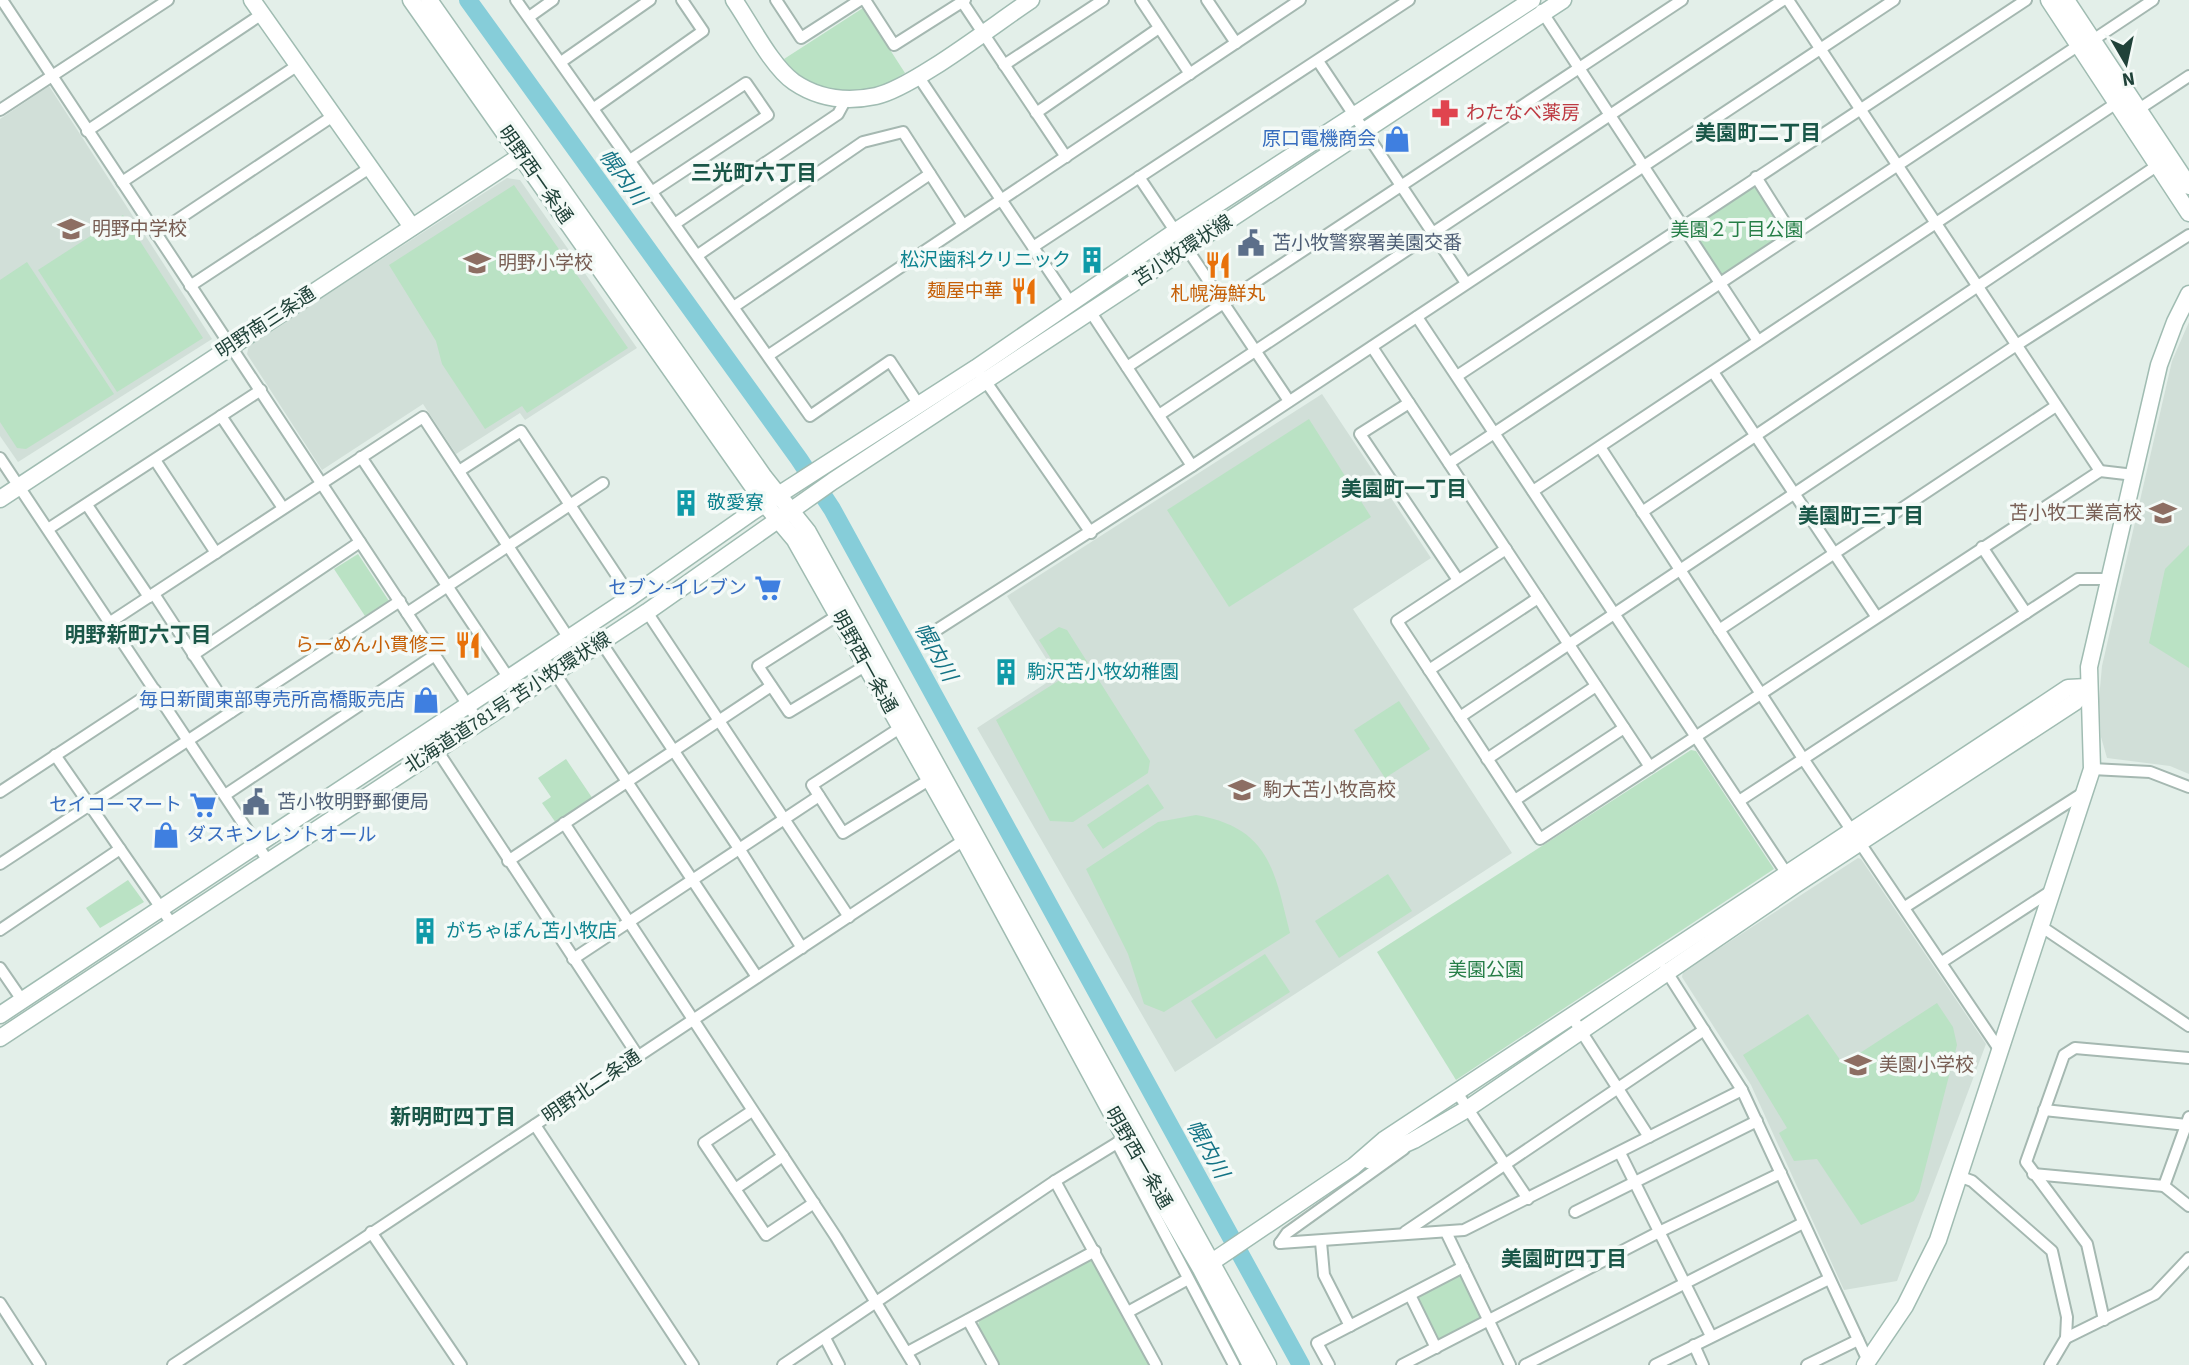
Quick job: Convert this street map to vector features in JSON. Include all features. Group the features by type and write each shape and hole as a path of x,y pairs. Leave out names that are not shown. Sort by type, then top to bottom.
{"street":[{"path":"2,0 479,722"},
{"path":"0,110 168,0"},
{"path":"252,0 412,227"},
{"name":"明野西一条通","path":"411,0 527,151 779,495 797,506 865,666 906,724 929,780 970,836"},
{"name":"明野西一条通","path":"429,0 527,151"},
{"path":"516,0 810,415 891,361 919,405"},
{"path":"528,17 553,0"},
{"path":"561,62 650,0"},
{"path":"594,108 703,31 682,0"},
{"path":"734,0 793,82 820,95 845,101 879,96 918,76 1031,0"},
{"path":"776,0 801,38 862,0 894,45 963,1 1066,157"},
{"path":"1004,65 1103,0"},
{"path":"1141,0 1190,74"},
{"path":"1207,0 1236,43"},
{"path":"769,355 1300,0"},
{"path":"1033,247 1409,0"},
{"name":"苫小牧環状線","path":"797,506 980,375 1070,302 1354,116 1536,4 1563,0"},
{"path":"1127,367 1682,0"},
{"path":"1159,415 1783,0"},
{"path":"1788,0 2100,471"},
{"path":"935,631 1091,533 1894,0"},
{"path":"1457,376 2026,0"},
{"path":"2049,0 2139,109 2189,186"},
{"path":"2066,0 2118,102 2189,213"},
{"path":"1449,463 1720,281 2153,0"},
{"path":"1536,4 1758,341"},
{"name":"苫小牧環状線","path":"779,495 919,405 980,375 1090,311 1365,131 1536,4"},
{"path":"87,131 262,14"},
{"path":"1036,113 1159,28"},
{"path":"1318,61 1465,283"},
{"path":"122,182 298,65"},
{"path":"918,76 1070,302"},
{"path":"2139,109 2189,76"},
{"path":"630,160 746,83 768,115 653,191"},
{"path":"676,223 838,114 845,101"},
{"path":"1533,491 2118,102"},
{"path":"156,234 333,116"},
{"path":"698,254 863,142 903,132 963,225"},
{"name":"明野南三条通","path":"0,499 527,151"},
{"path":"1642,512 1756,438 1976,286 2158,165"},
{"path":"190,286 370,167"},
{"path":"735,306 930,174"},
{"path":"1139,177 1289,401"},
{"path":"1756,177 1792,234"},
{"path":"1460,717 2015,346 2189,235"},
{"path":"1866,1363 1924,1273 1961,1177 2092,769 2093,739 2087,687 2089,667 2159,365 2189,294"},
{"path":"1090,311 1192,466"},
{"path":"1417,317 1790,879"},
{"path":"1372,346 1650,767"},
{"path":"1713,372 1876,616"},
{"path":"980,375 1091,533"},
{"path":"48,530 261,390"},
{"path":"1409,402 1360,434 1458,580"},
{"path":"1719,629 2056,406"},
{"path":"221,416 283,508"},
{"path":"109,623 423,417 568,637"},
{"path":"459,471 521,431 631,597"},
{"path":"1600,447 1804,760 2001,1052"},
{"path":"361,457 508,677"},
{"path":"0,458 268,861"},
{"path":"155,460 216,553"},
{"path":"1506,549 1396,621 1540,839 2100,471 2134,475"},
{"path":"407,613 603,483"},
{"name":"明野西一条通","path":"779,495 777,519 795,540 844,612 970,836 1127,1137 1268,1365"},
{"name":"北海道道781号 苫小牧環状線","path":"0,1015 631,597 779,495"},
{"path":"87,505 231,712"},
{"name":"北海道道781号 苫小牧環状線","path":"0,1038 601,642 797,506"},
{"path":"193,654 360,542"},
{"path":"1982,547 2026,613"},
{"path":"1739,801 2078,579 2110,579"},
{"path":"1429,670 1538,598"},
{"path":"0,864 400,601"},
{"path":"647,611 849,917"},
{"path":"844,612 758,666 789,712 865,666"},
{"path":"601,642 802,948"},
{"path":"225,795 435,655"},
{"path":"555,672 757,977"},
{"path":"508,861 771,686"},
{"path":"1487,759 1597,686"},
{"path":"1128,1312 1249,1238 1354,1166 1384,1140 1576,1023 1663,966 2068,688 2087,687"},
{"path":"0,792 155,690"},
{"path":"906,724 812,785 843,833 929,780"},
{"path":"1515,800 1624,728"},
{"path":"437,750 638,1056"},
{"path":"55,755 172,924"},
{"path":"2092,769 2150,772 2189,787"},
{"path":"1905,907 2083,793"},
{"path":"573,959 630,924 819,796"},
{"path":"564,823 878,1301 914,1365"},
{"name":"明野北二条通","path":"173,1365 970,836"},
{"path":"0,930 120,849"},
{"path":"1942,962 2051,891"},
{"path":"2042,927 2189,1026"},
{"path":"1663,966 1742,1090 1858,1340 1866,1363"},
{"path":"0,968 22,1000"},
{"path":"1576,1023 1649,1137"},
{"path":"1354,1166 1413,1140 1467,1109 1576,1023"},
{"path":"1404,1233 1704,1030"},
{"path":"2104,1320 2087,1244 2026,1162 2064,1055 2075,1048 2189,1058"},
{"path":"1413,1140 1392,1160 1287,1233 1280,1243 1464,1230 1742,1090"},
{"path":"1458,1094 1528,1199"},
{"path":"2044,1110 2188,1121 2164,1186"},
{"path":"752,1111 704,1143 766,1235 814,1203"},
{"path":"1575,1212 1757,1121"},
{"path":"536,1125 693,1365"},
{"path":"783,1365 1055,1181 1127,1137"},
{"path":"1620,1153 1711,1336"},
{"path":"735,1189 783,1156"},
{"path":"1402,1365 1659,1232 1781,1173"},
{"path":"2034,1174 2164,1186 2189,1206"},
{"path":"1961,1177 1972,1181 2052,1251 2067,1317 2066,1338 2050,1365"},
{"path":"1055,1181 1156,1365"},
{"path":"1525,1365 1803,1223"},
{"path":"371,1232 461,1365"},
{"path":"1446,1232 1510,1365"},
{"path":"1321,1242 1324,1275 1350,1326"},
{"path":"908,1352 1095,1251"},
{"path":"2066,1338 2155,1294 2189,1258"},
{"path":"1205,1267 1234,1365"},
{"name":"明野西一条通","path":"1205,1267 1251,1365"},
{"path":"1329,1365 1317,1343 1463,1267"},
{"path":"1655,1365 1829,1279"},
{"path":"1410,1295 1436,1348"},
{"path":"0,1303 40,1365"},
{"path":"968,1320 993,1365"},
{"path":"825,1338 839,1365"},
{"path":"1807,1365 1858,1340"},
{"path":"1694,1346 1703,1365"}],"shaded area":[{"name":"明野中学校","path":"49,86 212,339 18,462 0,436 0,119"},
{"name":"明野小学校","path":"507,178 520,180 637,348 525,420 520,413 456,454 423,404 322,470 247,354 249,345"},
{"name":"苫小牧工業高校","path":"2189,322 2189,774 2170,766 2107,758 2101,737 2099,699 2102,666 2172,361"},
{"name":"駒大苫小牧高校","path":"1322,394 1431,558 1353,609 1512,853 1175,1072 977,728 1057,676 1007,596"},
{"name":"美園小学校","path":"1858,858 1986,1044 1897,1281 1844,1290 1751,1085 1682,977 1683,972"}],"green space":[{"path":"863,8 905,73 877,90 864,94 838,93 813,84 792,69 784,59"},
{"name":"美園２丁目公園","path":"1756,177 1792,234 1720,281 1682,225"},
{"path":"514,185 628,348 527,413 522,406 485,429 442,364 436,341 389,265"},
{"path":"123,215 203,338 117,392 38,270"},
{"path":"27,262 114,394 26,449 17,448 0,422 0,280"},
{"path":"1309,419 1371,517 1229,607 1167,510"},
{"path":"2189,545 2189,668 2149,643 2165,569"},
{"path":"358,554 389,601 365,616 334,569"},
{"path":"1059,627 1067,630 1150,761 1148,773 1073,822 1050,821 996,720 1063,678 1039,640"},
{"path":"1399,701 1430,749 1385,778 1354,730"},
{"name":"美園公園","path":"1691,750 1696,751 1774,869 1456,1080 1377,952"},
{"path":"566,759 593,799 556,823 542,803 551,797 538,778"},
{"path":"1148,784 1164,808 1103,849 1087,825"},
{"path":"1196,815 1221,821 1240,830 1254,841 1273,871 1290,933 1164,1012 1144,1004 1128,954 1086,869 1158,822"},
{"path":"1388,874 1412,911 1339,958 1315,921"},
{"path":"128,880 144,902 100,928 86,908"},
{"path":"1265,954 1290,992 1216,1039 1191,1001"},
{"path":"1937,1003 1953,1027 1957,1045 1919,1192 1914,1201 1861,1225 1817,1159 1794,1161 1779,1133 1787,1128 1743,1055 1808,1014 1843,1064"},
{"path":"1090,1259 1095,1262 1151,1365 998,1365 978,1326 979,1321"},
{"path":"1463,1267 1489,1321 1436,1348 1410,1295"}],"waterway":[{"name":"幌内川","path":"468,0 799,459 832,509 1301,1365"}],"place":[{"name":"わたなべ薬房","path":"1445,113"},
{"name":"原口電機商会","path":"1397,139"},
{"name":"明野中学校","path":"71,229"},
{"name":"苫小牧警察署美園交番","path":"1251,243"},
{"name":"松沢歯科クリニック","path":"1092,260"},
{"name":"明野小学校","path":"477,263"},
{"name":"札幌海鮮丸","path":"1218,265"},
{"name":"麺屋中華","path":"1024,291"},
{"name":"敬愛寮","path":"686,503"},
{"name":"苫小牧工業高校","path":"2163,513"},
{"name":"セブン-イレブン","path":"768,588"},
{"name":"らーめん小貫修三","path":"468,645"},
{"name":"駒沢苫小牧幼稚園","path":"1006,672"},
{"name":"毎日新聞東部専売所高橋販売店","path":"426,700"},
{"name":"駒大苫小牧高校","path":"1242,790"},
{"name":"苫小牧明野郵便局","path":"256,802"},
{"name":"セイコーマート","path":"203,805"},
{"name":"ダスキンレントオール","path":"166,835"},
{"name":"がちゃぽん苫小牧店","path":"425,931"},
{"name":"美園小学校","path":"1858,1065"}],"district":[{"name":"美園町二丁目","path":"1758,133"},
{"name":"三光町六丁目","path":"754,173"},
{"name":"美園町一丁目","path":"1404,489"},
{"name":"美園町三丁目","path":"1861,516"},
{"name":"明野新町六丁目","path":"138,635"},
{"name":"新明町四丁目","path":"453,1117"},
{"name":"美園町四丁目","path":"1564,1259"}]}
